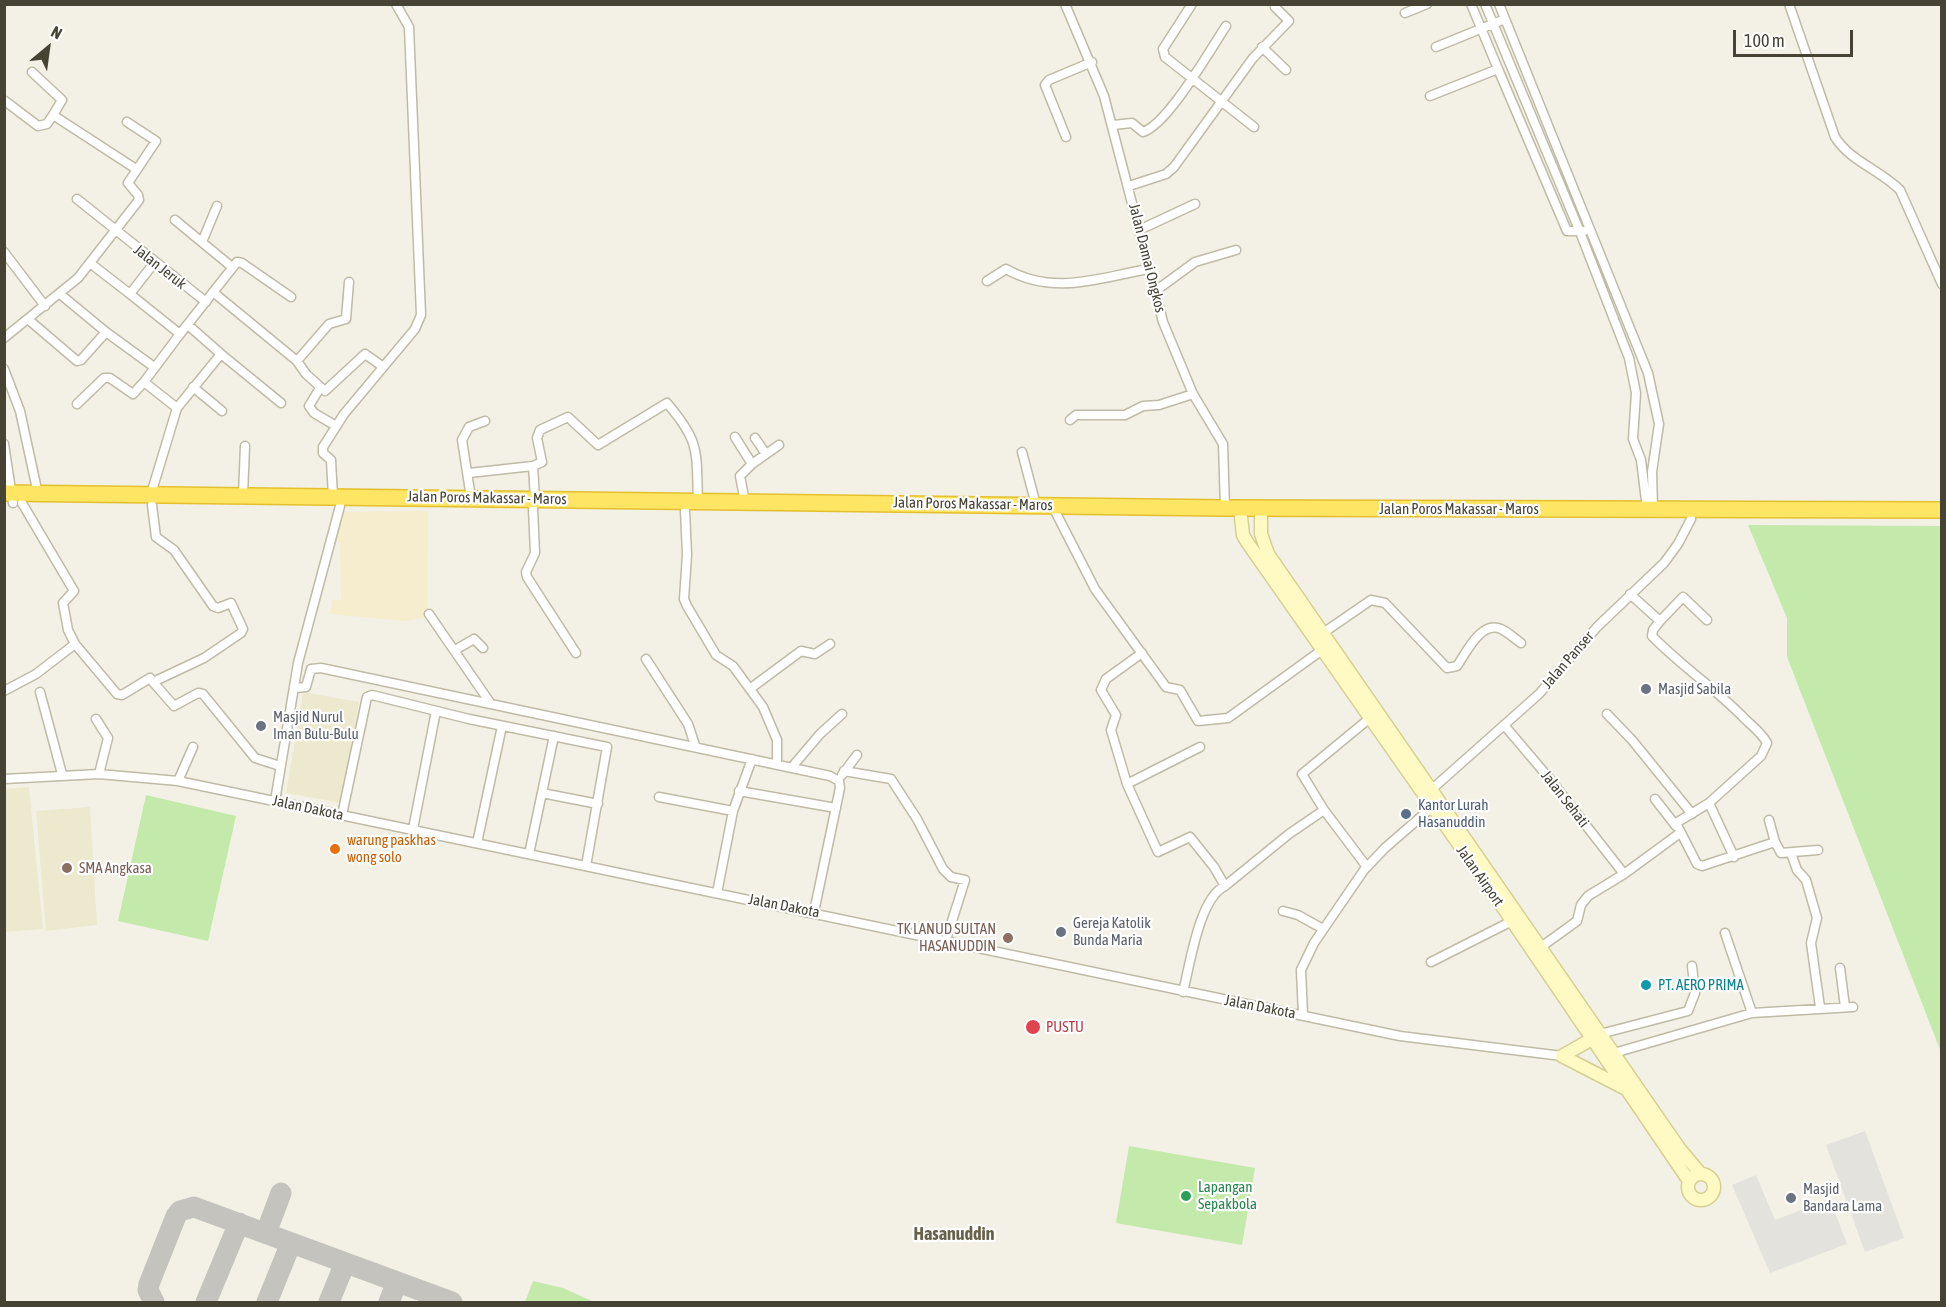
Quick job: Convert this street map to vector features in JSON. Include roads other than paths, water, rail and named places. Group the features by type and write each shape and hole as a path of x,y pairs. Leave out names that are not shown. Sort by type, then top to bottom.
{"highway":[{"name":"Jalan Poros Makassar - Maros","path":"11,499 38,494 151,499 243,495 336,501 471,498 534,504"},
{"name":"Jalan Poros Makassar - Maros","path":"11,499 691,505 1056,513 1235,511"},
{"name":"Jalan Poros Makassar - Maros","path":"719,506 745,502 1036,505 1260,512 1691,519 1941,520"},
{"name":"Jalan Poros Makassar - Maros","path":"1260,512 1650,509 1941,510"}],"street":[{"path":"275,801 298,663 336,501 331,460 322,450 336,426 382,366 415,329 421,315 412,145 409,27 396,4"},
{"name":"Jalan Damai Ongkos","path":"1065,4 1092,62 1113,125 1154,292 1173,350 1193,394 1223,444 1235,511"},
{"path":"1192,4 1163,50 1165,57 1254,127"},
{"path":"1405,13 1427,4"},
{"path":"1471,4 1567,231 1580,232 1591,229"},
{"path":"1485,4 1580,232 1634,377 1636,393 1633,439 1641,460 1650,509"},
{"path":"1499,4 1648,373 1659,424 1652,472 1650,509"},
{"path":"1789,4 1835,137 1848,153 1888,178 1900,190 1941,284"},
{"path":"1129,186 1169,172 1262,47 1289,21 1275,7"},
{"path":"1436,47 1505,19"},
{"path":"1113,125 1132,123 1143,132 1154,127 1226,26"},
{"path":"1262,47 1286,70"},
{"path":"1066,137 1045,85 1049,80 1092,62"},
{"path":"1430,96 1498,69"},
{"path":"5,101 38,126 47,124 62,100 32,72"},
{"path":"53,115 136,169"},
{"path":"4,338 60,294 90,263 140,198 128,183 156,141 127,122"},
{"path":"1545,149 1557,144"},
{"name":"Jalan Jeruk","path":"77,199 154,263 206,302"},
{"path":"1139,230 1195,204"},
{"path":"202,242 217,206"},
{"path":"175,220 232,267"},
{"path":"1154,292 1195,262 1236,250"},
{"path":"4,252 45,306"},
{"path":"77,404 104,378 110,378 133,394 237,262 242,263 291,297"},
{"path":"90,263 180,334"},
{"path":"130,294 154,263"},
{"path":"987,281 1006,269 1033,280 1082,284 1148,268"},
{"path":"297,361 329,324 346,319 349,282"},
{"path":"213,292 297,361 325,391 365,354 382,366"},
{"path":"60,294 154,367"},
{"path":"29,320 77,361 81,360 106,332"},
{"path":"188,325 281,403"},
{"path":"153,682 210,654 241,633 243,629 231,603 218,608 213,606 174,550 156,537 151,499 177,408 221,354"},
{"path":"4,369 20,411 38,494"},
{"path":"144,382 177,408"},
{"path":"193,387 222,411"},
{"path":"320,388 309,406 314,413 336,426"},
{"path":"1070,420 1076,415 1128,414 1143,406 1159,405 1193,394"},
{"path":"469,473 533,466 542,462 537,434 568,417 598,445 667,403 687,427 698,450 684,598 716,654 733,666 751,688 774,731 777,740 777,764"},
{"path":"471,498 469,473 462,446 464,434 470,427 485,421"},
{"path":"735,437 752,464"},
{"path":"755,438 766,454"},
{"path":"4,444 11,499 74,591 63,603 68,630 75,644 119,695 150,678 174,706 198,693 203,694 255,758 280,766"},
{"path":"745,502 741,477 752,464 779,445"},
{"path":"243,495 245,446"},
{"path":"1022,452 1036,505"},
{"path":"533,466 535,553 526,572 527,577 576,653"},
{"name":"Jalan Airport","path":"1235,511 1247,542 1323,633 1417,778 1431,808 1541,947 1626,1089 1689,1181"},
{"name":"Jalan Airport","path":"1260,512 1263,543 1282,582 1322,650 1370,718 1417,778 1431,790 1506,904 1512,921 1596,1036 1614,1053 1679,1148 1700,1173"},
{"path":"1056,513 1095,589 1166,687 1180,690 1198,721 1228,718 1322,650"},
{"name":"Jalan Panser","path":"1431,790 1539,694 1597,627 1673,553 1691,519"},
{"path":"1630,594 1660,621"},
{"path":"1678,830 1678,821 1709,803 1761,756 1767,742 1727,700 1691,669 1676,660 1652,636 1653,630 1660,621 1683,597 1707,620"},
{"path":"1323,633 1371,600 1385,603 1447,668 1457,666 1484,630 1501,629 1521,643"},
{"path":"429,614 491,704"},
{"path":"455,650 474,639 483,648"},
{"path":"4,691 36,674 75,644"},
{"path":"751,688 801,651 815,654 830,644"},
{"path":"1143,653 1106,679 1101,690 1116,715 1111,730 1127,784 1158,852 1190,837 1225,886"},
{"path":"646,658 688,724 695,745"},
{"path":"295,688 306,687 311,669 321,668 695,745 792,767 839,781"},
{"path":"40,692 62,774"},
{"path":"342,815 367,697 372,695 502,726 609,748 586,866"},
{"path":"413,830 436,711"},
{"path":"792,767 820,734 842,714"},
{"path":"1606,714 1632,740 1692,814"},
{"path":"1367,867 1324,810 1302,774 1370,718"},
{"path":"96,719 108,738 99,774"},
{"name":"Jalan Sehati","path":"1504,725 1550,778 1624,874"},
{"path":"477,843 502,726"},
{"path":"529,854 554,736"},
{"path":"178,781 194,747"},
{"path":"1127,784 1200,747"},
{"path":"814,912 836,808 839,781 857,755"},
{"path":"717,893 732,811 752,759"},
{"path":"844,771 891,779 917,819 943,869 951,877 965,880 946,940"},
{"name":"Jalan Dakota","path":"4,779 62,774 99,774 178,781 1400,1036 1562,1056"},
{"path":"739,790 836,808"},
{"path":"542,793 598,804"},
{"path":"659,796 732,811"},
{"path":"1654,799 1678,830 1699,865 1734,857 1775,842"},
{"path":"1709,803 1734,857"},
{"path":"1303,1015 1301,970 1323,929 1367,867 1431,808"},
{"path":"1183,992 1206,906 1215,890 1225,886 1289,834 1324,810"},
{"path":"1769,820 1778,851 1791,853 1818,850"},
{"path":"1541,947 1577,921 1584,900 1624,874 1678,830"},
{"path":"1791,853 1797,870 1806,880 1817,918 1811,943 1820,1007"},
{"path":"1282,911 1298,915 1323,929"},
{"path":"1431,962 1512,921"},
{"path":"1725,933 1752,1013"},
{"path":"1688,1011 1695,993 1692,966"},
{"path":"1614,1053 1752,1013 1849,1007 1840,968"},
{"path":"1562,1056 1596,1036 1698,1010"},
{"path":"1562,1056 1626,1089 1642,1093"},
{"path":"1700,1173 1708,1175 1713,1181 1710,1196 1702,1200 1692,1197 1687,1187 1689,1181 1700,1173"}],"place":[{"name":"Masjid Sabila","path":"1646,689"},
{"name":"Masjid Nurul Iman Bulu-Bulu","path":"261,726"},
{"name":"Kantor Lurah Hasanuddin","path":"1406,814"},
{"name":"warung paskhas wong solo","path":"335,849"},
{"name":"SMA Angkasa","path":"67,868"},
{"name":"Gereja Katolik Bunda Maria","path":"1061,932"},
{"name":"TK LANUD SULTAN HASANUDDIN","path":"1008,938"},
{"name":"PT. AERO PRIMA","path":"1646,985"},
{"name":"PUSTU","path":"1033,1027"},
{"name":"Lapangan Sepakbola","path":"1186,1196"},
{"name":"Masjid Bandara Lama","path":"1791,1198"}],"district":[{"name":"Hasanuddin","path":"954,1234"}]}
